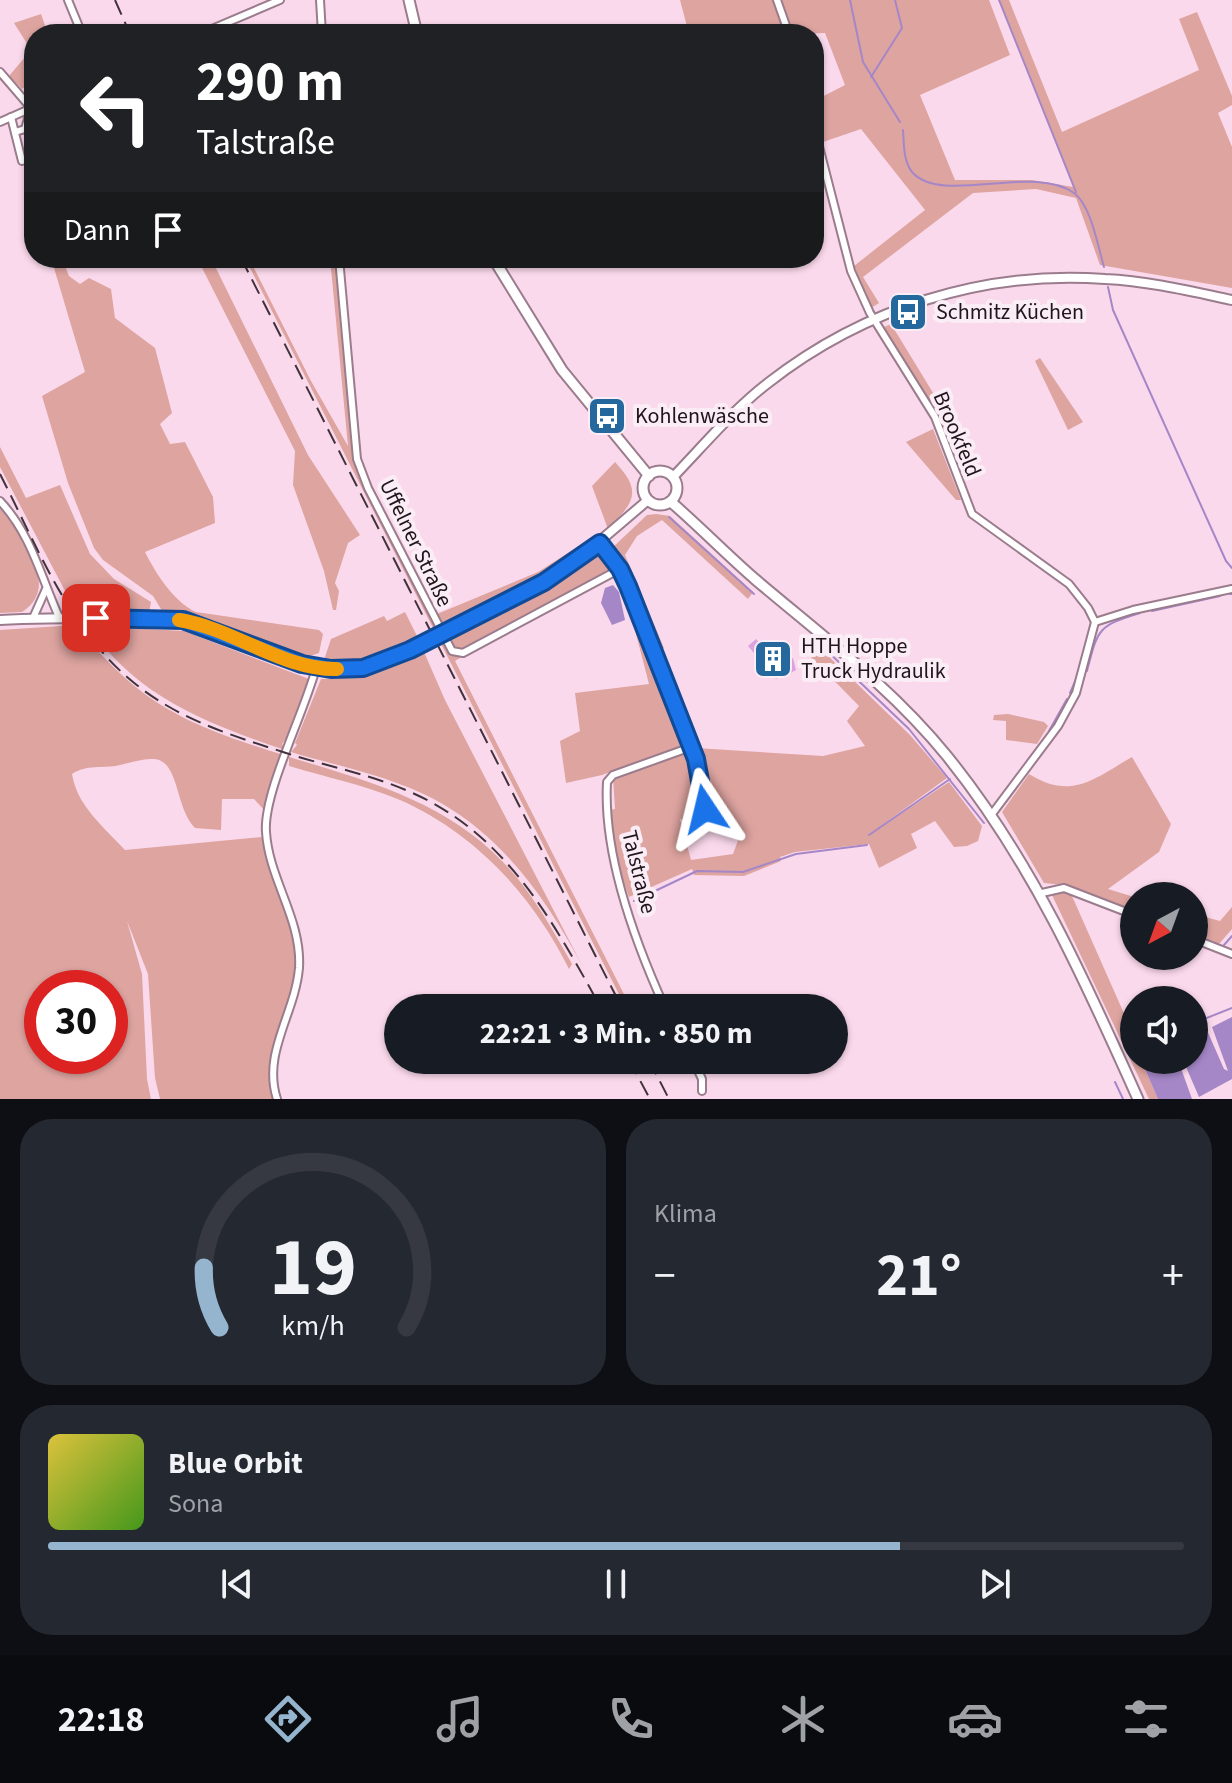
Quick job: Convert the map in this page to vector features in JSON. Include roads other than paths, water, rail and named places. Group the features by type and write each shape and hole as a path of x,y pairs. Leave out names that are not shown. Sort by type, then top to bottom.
{"main road":[{"path":"409,0 415,24"},
{"path":"499,268 562,370 649,476"},
{"path":"649,476 663,472 673,477 677,487 671,502"},
{"path":"649,476 643,491 648,500 657,505 671,502"},
{"path":"671,502 736,563 890,695 945,754 992,814 1042,893 1138,1099"}],"street":[{"path":"68,0 78,24"},
{"path":"224,24 280,0"},
{"path":"320,0 321,24"},
{"path":"777,0 785,24"},
{"path":"0,72 24,97"},
{"path":"0,122 24,111"},
{"path":"11,117 22,161"},
{"path":"15,132 24,129"},
{"name":"Brookfeld","path":"824,166 851,271 874,319 935,417 972,514 1069,584 1095,622"},
{"name":"Uffelner Straße","path":"340,268 357,459 368,488 452,651 463,653 620,569"},
{"path":"673,477 729,417 768,383 812,352 874,319 960,290 1031,278 1106,279 1232,300"},
{"path":"0,620 59,617 183,620 316,668 363,668 410,650 544,582 600,543 648,500"},
{"path":"0,501 17,523 40,565 46,589 59,617"},
{"path":"600,543 620,569 696,759 705,809 717,826"},
{"path":"33,618 46,589"},
{"path":"992,814 1058,726 1076,693 1095,622 1133,610 1232,589"},
{"path":"277,1099 271,1072 298,975 299,945 265,831 273,794 316,668"},
{"name":"Talstraße","path":"659,994 644,962 613,857 607,782 613,775 691,747"},
{"path":"1042,893 1064,888 1120,910"},
{"path":"1208,945 1232,954"},
{"path":"700,1074 702,1091"}],"waterway":[{"path":"850,0 863,62 900,122"},
{"path":"871,77 902,28 895,0"},
{"path":"999,0 1076,192"},
{"path":"903,130 909,168 926,181 966,186 1036,182 1056,185 1074,193 1089,216 1104,267"},
{"path":"1108,287 1113,310 1226,561 1232,568"},
{"path":"669,517 754,594"},
{"path":"1152,611 1220,596"},
{"path":"1087,671 1102,631 1140,613"},
{"path":"823,647 909,729 984,823"},
{"path":"1070,693 1077,677"},
{"path":"1049,731 1067,699"},
{"path":"1034,754 1041,743"},
{"path":"869,835 950,779"},
{"path":"634,901 697,871 743,872 796,854 867,845"},
{"path":"1224,945 1232,936"},
{"path":"636,946 655,994"},
{"path":"1208,1017 1232,1008"},
{"path":"1115,1082 1123,1099"}],"railway":[{"path":"115,0 126,24"},
{"path":"246,268 615,994"},
{"path":"0,474 56,586 90,638 133,682 169,707 206,725 393,785 442,809 472,830 523,882 564,943 593,994"},
{"path":"637,1074 650,1099"},
{"path":"656,1074 669,1099"}],"place":[{"name":"Schmitz Küchen","path":"908,312"},
{"name":"Kohlenwäsche","path":"607,416"},
{"name":"HTH Hoppe Truck Hydraulik","path":"773,659"}]}
